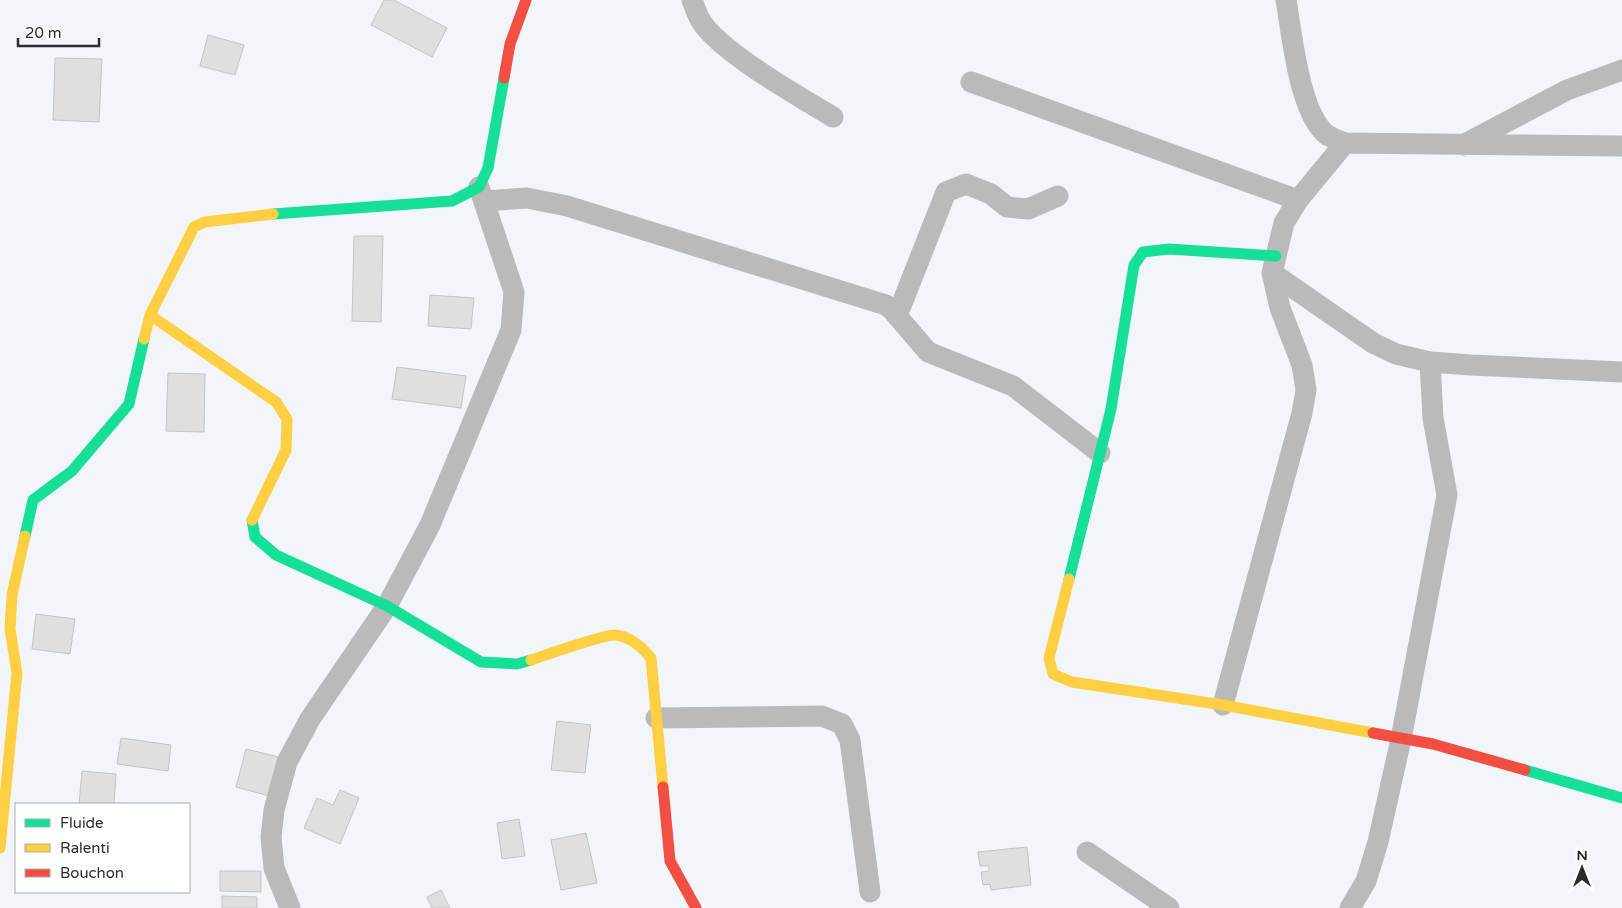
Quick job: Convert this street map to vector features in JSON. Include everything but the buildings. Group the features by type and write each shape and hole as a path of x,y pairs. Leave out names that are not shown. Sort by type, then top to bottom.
{"street":[{"path":"290,908 274,868 271,837 274,810 288,762 310,719 387,606 430,525 511,330 514,292 482,194 510,44 526,0"},
{"path":"692,0 702,22 720,41 757,68 833,117"},
{"path":"1286,0 1303,94 1316,120 1327,134 1345,143 1461,146 1622,146"},
{"path":"1461,146 1567,90 1622,70"},
{"path":"971,82 1298,200"},
{"path":"1224,705 1302,414 1306,390 1302,366 1280,308 1274,264 1284,223 1298,200 1345,143"},
{"path":"897,316 946,192 966,184 991,194 1007,207 1028,209 1058,196"},
{"path":"0,848 17,673 6,594 33,500 72,471 129,404 150,315 189,234 194,227 205,222 295,212 452,201 482,194 527,198 566,206 886,305 928,352 1013,386 1100,453"},
{"path":"1622,372 1430,362 1396,354 1373,344 1274,264 1169,249 1143,252 1134,264 1111,408 1049,658 1053,674 1072,682 1224,705 1401,739 1479,757 1622,798"},
{"path":"150,315 276,402 287,419 286,450 251,522 255,537 276,555 387,606 481,662 517,664 614,635 628,637 640,645 651,658 670,861 696,908"},
{"path":"1350,908 1366,881 1378,842 1401,739 1447,495 1446,479 1436,439 1430,362"},
{"path":"656,718 822,716 842,724 850,740 870,892"},
{"path":"1087,852 1169,908"}],"traffic: fast":[{"path":"273,214 452,201 479,187 488,168 504,78"},
{"path":"1069,579 1111,409 1134,265 1143,252 1169,249 1276,256"},
{"path":"25,536 33,500 72,471 129,404 144,339"},
{"path":"252,520 255,537 276,555 387,606 481,662 517,664 531,660"},
{"path":"1525,770 1622,798"}],"traffic: slow":[{"path":"144,339 150,315 194,227 205,222 273,214"},
{"path":"150,315 276,402 287,419 286,450 252,520"},
{"path":"0,848 17,673 10,629 12,595 25,536"},
{"path":"1069,579 1049,658 1053,674 1072,682 1223,705 1373,733"},
{"path":"531,660 588,641 616,635 631,640 644,650 651,658 663,787"}],"traffic: jam":[{"path":"504,78 510,44 526,0"},
{"path":"1373,733 1433,744 1525,770"},
{"path":"663,787 670,861 696,908"}]}
